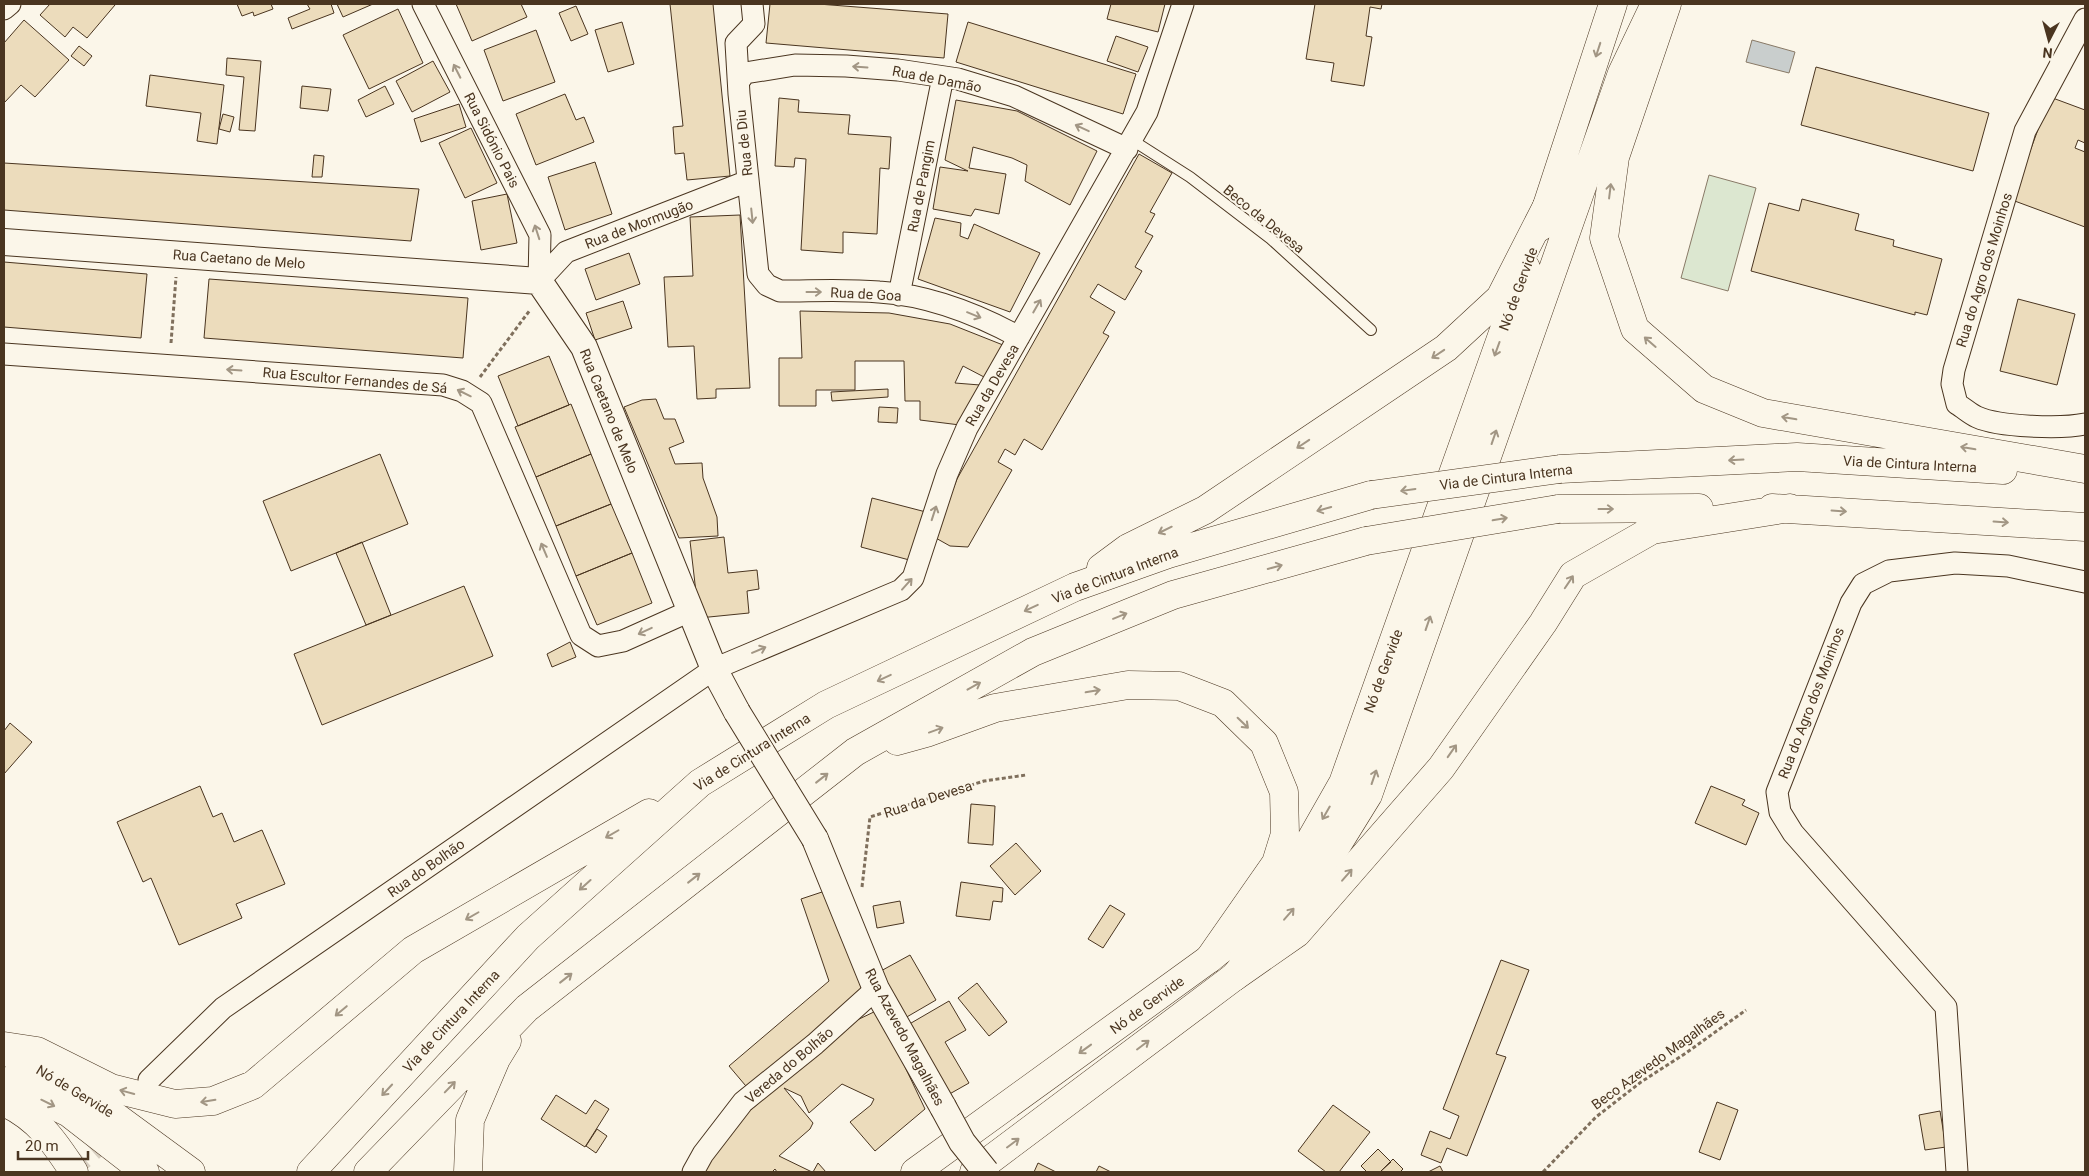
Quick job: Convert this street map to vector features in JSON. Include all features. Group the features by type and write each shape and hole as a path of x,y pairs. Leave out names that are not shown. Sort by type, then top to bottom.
{"main road":[{"name":"Nó de Gervide","path":"915,1172 1209,959 1250,926 1289,878 1343,783 1548,204 1613,4"},
{"name":"Nó de Gervide","path":"974,1172 1234,977 1308,892 1368,795 1622,73 1655,4"},
{"path":"1667,4 1615,157 1604,238 1635,329 1704,389 1763,413 2085,468"},
{"path":"1075,587 1128,548 1205,510 1446,348 1500,298 1548,204"},
{"name":"Via de Cintura Interna","path":"311,1172 528,937 700,783 826,705 1075,587 1168,554 1371,495 1560,469 1797,457 2085,475"},
{"path":"1234,977 1297,934 1441,768 1543,623 1573,575 1652,530 1790,508"},
{"path":"368,1172 527,1008 855,752 1033,652 1173,595 1366,542 1558,509 1790,508 2085,527"},
{"path":"855,752 926,733 995,708 1128,685 1179,686 1223,703 1264,743 1284,792 1285,834 1276,863 1209,959"},
{"path":"4,1046 37,1051 111,1088 175,1104 213,1101 253,1085 413,950 700,783"},
{"path":"468,1172 470,1120 496,1059 527,1008"},
{"name":"Nó de Gervide","path":"4,1050 82,1092 191,1172"},
{"name":"Nó de Gervide","path":"4,1081 69,1113 145,1172"},
{"path":"4,1102 20,1109 52,1138 74,1172"}],"street":[{"path":"4,9 10,4"},
{"name":"Rua Sidónio Pais","path":"423,4 540,235 542,285"},
{"name":"Rua de Diu","path":"752,4 754,24 736,43 758,274 767,285"},
{"name":"Rua da Devesa","path":"714,669 901,590 913,578 947,474 967,428 1147,112 1183,4"},
{"name":"Rua do Agro dos Moinhos","path":"2085,19 2025,131 1954,370 1952,384 1957,404 1978,417 2018,426 2074,426 2085,424"},
{"name":"Rua de Damão","path":"739,81 745,73 795,66 846,66 898,70 958,79 1014,96 1129,144"},
{"name":"Rua de Pangim","path":"899,295 943,77"},
{"name":"Rua de Mormugão","path":"542,285 566,252 748,181"},
{"name":"Rua Caetano de Melo","path":"4,242 178,254 542,285 584,347 714,669 737,712 815,839"},
{"name":"Rua de Goa","path":"767,285 780,291 879,292 916,297 955,307 988,320 1019,337"},
{"name":"Rua Escultor Fernandes de Sá","path":"4,354 443,385 468,395 481,403 582,635 598,646 623,641 690,611"},
{"name":"Rua do Agro dos Moinhos","path":"1958,1172 1946,1007 1793,833 1780,812 1777,792 1850,603 1863,584 1889,572 1955,564 2008,566 2085,582"},
{"name":"Rua do Bolhão","path":"149,1080 223,1008 714,669"},
{"name":"Rua Azevedo Magalhães","path":"815,839 876,988 962,1142 986,1172"},
{"name":"Vereda do Bolhão","path":"693,1172 703,1154 743,1102 815,1044 876,988"}],"lane":[{"name":"Beco da Devesa","path":"1129,144 1190,177 1271,239 1371,330"}],"path":[{"path":"169,365 178,254"},
{"path":"468,395 542,285"},
{"name":"Rua da Devesa","path":"844,910 861,895 870,817 984,781 1026,775"},
{"name":"Beco Azevedo Magalhães","path":"1544,1172 1596,1117 1641,1082 1686,1053 1746,1010"}],"green space":[{"path":"1709,175 1756,188 1728,291 1681,278"}],"shaded area":[{"path":"1752,40 1795,52 1789,73 1746,62"}],"building":[{"path":"50,4 115,5 87,38 73,27 65,37 40,15"},
{"path":"237,4 271,4 273,9 254,16 253,12 242,16"},
{"path":"307,4 331,4 334,13 292,29 288,18 310,9"},
{"path":"337,4 373,4 343,17"},
{"path":"456,4 521,4 527,17 472,41"},
{"path":"670,4 713,4 730,176 687,180 684,153 675,154 673,127 683,126"},
{"path":"770,4 818,4 948,14 944,58 766,43"},
{"path":"1111,4 1165,4 1158,32 1107,19"},
{"path":"1315,4 1382,4 1381,9 1370,7 1366,36 1372,37 1364,86 1331,81 1334,63 1306,59"},
{"path":"576,6 588,34 571,41 559,13"},
{"path":"398,9 423,63 369,89 343,35"},
{"path":"24,20 69,60 35,97 21,85 4,103 4,43"},
{"path":"622,22 634,64 608,72 595,30"},
{"path":"968,22 1136,74 1123,114 956,62"},
{"path":"536,30 555,82 503,101 484,50"},
{"path":"1116,36 1148,47 1138,72 1107,61"},
{"path":"79,46 92,56 84,66 71,56"},
{"path":"227,58 261,61 255,131 239,130 244,77 226,75"},
{"path":"433,61 450,92 412,112 396,81"},
{"path":"1816,67 1989,113 1973,171 1801,125"},
{"path":"150,75 224,85 217,144 197,141 201,113 146,106"},
{"path":"302,86 331,89 328,111 300,108"},
{"path":"385,86 394,104 366,117 358,100"},
{"path":"565,94 576,120 584,117 594,142 536,165 516,114"},
{"path":"2050,97 2085,110 2085,143 2078,140 2075,148 2085,152 2085,227 2012,200"},
{"path":"779,98 799,100 798,112 850,115 848,134 891,137 889,169 880,168 877,234 843,232 843,253 801,250 806,159 795,158 794,167 775,166"},
{"path":"956,100 1017,111 1097,151 1070,205 1025,181 1027,165 1012,158 973,147 969,168 1006,174 999,214 975,209 971,216 933,209 940,167 968,171 945,160"},
{"path":"459,104 466,127 421,142 414,119"},
{"path":"223,114 234,117 230,132 219,129"},
{"path":"471,128 497,183 465,198 439,143"},
{"path":"1139,154 1172,173 1150,212 1155,214 1145,232 1153,236 1135,267 1142,271 1125,300 1098,284 1090,297 1115,312 1103,333 1109,336 1042,450 1024,439 1015,455 1005,449 998,462 1012,470 968,547 950,546 934,537 957,479"},
{"path":"314,155 324,156 322,177 312,177"},
{"path":"595,162 612,214 565,230 548,177"},
{"path":"4,163 419,189 411,241 4,210"},
{"path":"507,194 517,243 481,250 472,201"},
{"path":"1802,199 1859,214 1855,230 1894,240 1893,246 1942,259 1927,315 1915,312 1915,315 1751,271 1769,203 1799,211"},
{"path":"740,215 750,388 716,389 716,398 697,399 694,346 668,347 664,277 693,276 690,217"},
{"path":"935,218 961,223 960,236 968,239 974,224 1040,253 1010,312 918,279"},
{"path":"629,253 640,284 596,300 585,269"},
{"path":"4,262 147,274 141,338 4,327"},
{"path":"209,279 468,298 463,358 204,338"},
{"path":"2018,299 2075,314 2057,385 2000,371"},
{"path":"623,301 632,328 595,340 586,313"},
{"path":"800,311 889,313 950,324 1003,345 984,377 963,366 955,383 980,385 960,425 920,420 920,401 905,401 904,361 855,361 855,390 816,390 816,406 779,406 779,358 802,358"},
{"path":"549,356 569,405 518,426 498,376"},
{"path":"888,389 888,397 832,401 831,392"},
{"path":"656,399 664,419 675,419 684,442 669,448 675,464 702,463 703,478 717,517 718,536 679,538 624,407 642,400"},
{"path":"571,404 591,454 536,477 515,427"},
{"path":"879,407 898,408 897,423 878,422"},
{"path":"380,454 408,524 291,571 263,501"},
{"path":"591,454 611,504 556,526 536,477"},
{"path":"872,498 926,512 913,561 861,547"},
{"path":"611,504 632,553 576,576 556,526"},
{"path":"724,537 728,573 757,570 759,589 747,591 749,613 699,618 690,541"},
{"path":"362,542 391,615 366,625 336,553"},
{"path":"632,553 652,603 597,625 576,576"},
{"path":"464,586 493,656 322,725 294,654"},
{"path":"570,642 576,657 552,667 547,654"},
{"path":"10,723 32,742 4,774 4,731"},
{"path":"200,786 213,817 222,813 234,842 262,830 285,884 236,904 242,918 179,945 151,878 143,882 117,822"},
{"path":"1711,786 1745,800 1742,805 1759,813 1746,845 1695,823"},
{"path":"971,804 995,806 993,845 968,843"},
{"path":"1016,843 1041,871 1015,895 990,866"},
{"path":"961,882 1003,888 1002,902 993,901 990,920 956,916"},
{"path":"828,890 864,996 751,1092 729,1066 829,981 801,899"},
{"path":"900,901 904,923 877,928 873,906"},
{"path":"1110,905 1125,914 1103,948 1088,939"},
{"path":"910,955 936,1000 905,1018 879,972"},
{"path":"1501,960 1529,970 1496,1054 1506,1057 1467,1156 1447,1148 1441,1163 1421,1155 1430,1131 1450,1139 1459,1116 1443,1109"},
{"path":"977,983 1007,1022 989,1036 958,998"},
{"path":"949,1001 966,1030 945,1042 969,1083 946,1096 906,1026"},
{"path":"878,1010 925,1109 875,1151 850,1122 871,1105 874,1099 842,1084 809,1113 801,1096 784,1088 813,1123 810,1129 779,1156 812,1172 777,1172 775,1169 772,1172 703,1172 720,1136 855,1021"},
{"path":"556,1095 586,1114 595,1100 609,1109 585,1147 541,1119"},
{"path":"1717,1102 1738,1110 1720,1160 1699,1152"},
{"path":"1333,1105 1370,1132 1339,1172 1326,1172 1298,1151"},
{"path":"1940,1111 1946,1147 1925,1150 1919,1115"},
{"path":"597,1129 607,1136 596,1153 586,1146"},
{"path":"1378,1149 1391,1162 1380,1172 1367,1172 1361,1166"},
{"path":"1393,1159 1403,1169 1400,1172 1380,1172"},
{"path":"818,1163 826,1172 813,1172"},
{"path":"1038,1163 1056,1172 1034,1172"},
{"path":"1099,1166 1111,1172 1096,1172"},
{"path":"1440,1166 1443,1172 1428,1172"}],"tunnel":[{"path":"68,1172 93,1150 111,1128"}]}
